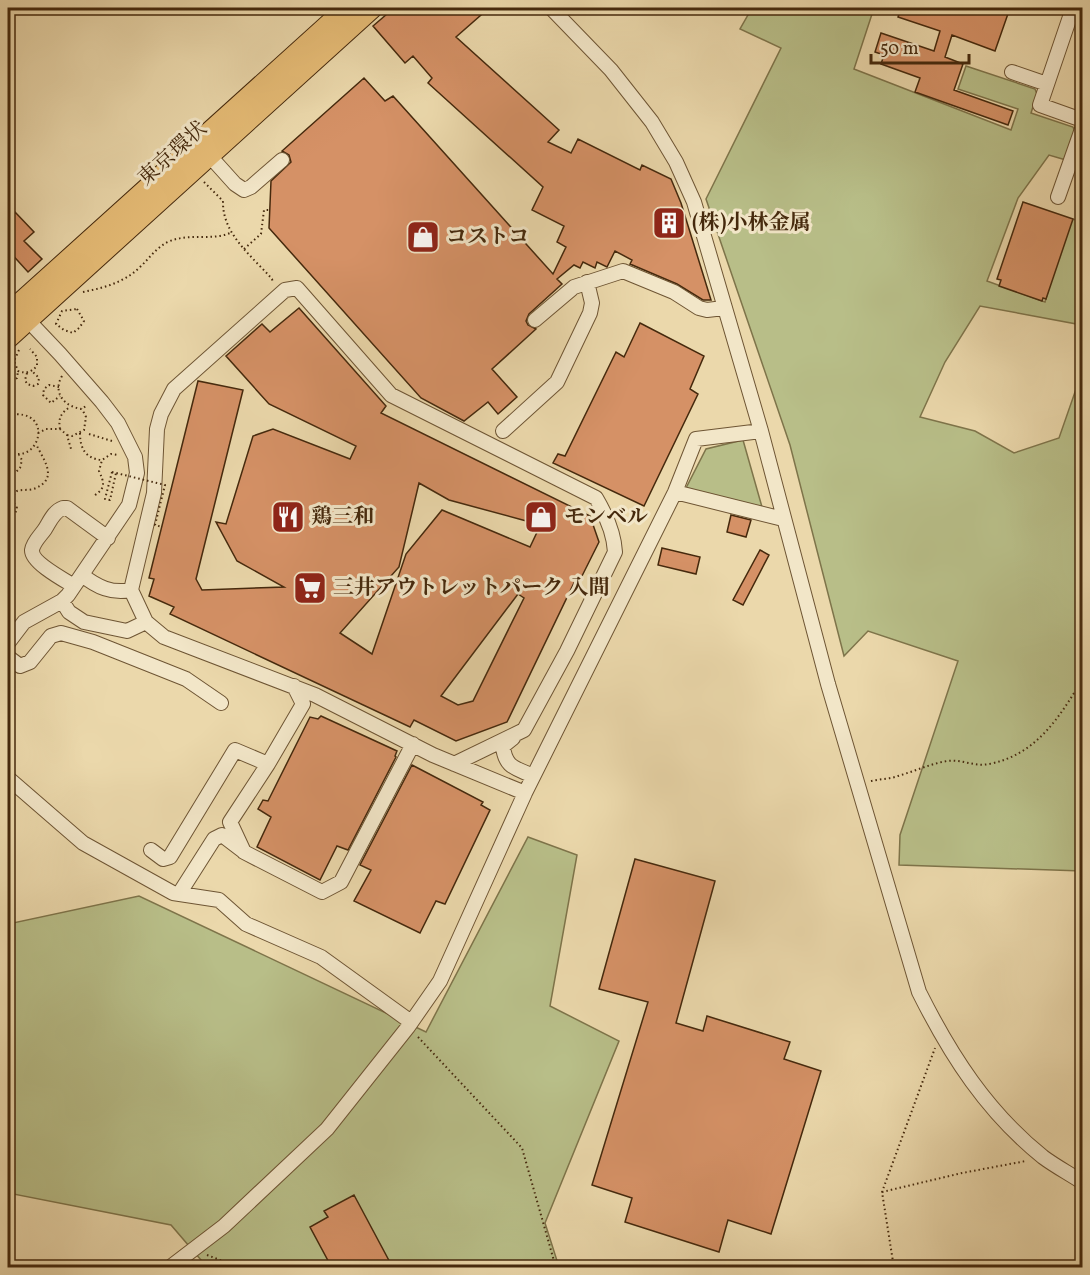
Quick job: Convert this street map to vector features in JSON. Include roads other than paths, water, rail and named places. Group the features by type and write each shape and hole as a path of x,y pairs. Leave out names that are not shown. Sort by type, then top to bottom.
{"highway":[{"name":"東京環状","path":"14,343 17,314 347,8"},
{"name":"東京環状","path":"17,314 208,154 372,8"}],"street":[{"path":"551,8 611,70 652,122 676,162 694,202 761,431 856,783 919,992 940,1034 962,1070 987,1102 1045,1158 1083,1182"},
{"path":"1073,8 1040,105 1083,120"},
{"path":"1012,72 1047,84"},
{"path":"1058,197 1083,129"},
{"path":"208,154 239,188 244,190 251,187 282,160"},
{"path":"535,320 574,287 623,271 674,292 699,308 707,310 724,308"},
{"path":"503,431 557,382 590,313 592,303 587,282"},
{"path":"525,793 454,764 294,686 164,637 146,622 131,590 154,492 157,429 161,414 174,389 285,290 297,288 391,395 596,498 608,518 615,552 562,660 524,730 503,746 504,759 510,766 533,776"},
{"path":"8,643 24,622 62,601 78,581 124,515 133,494 137,474 135,457 118,423 60,354 17,314"},
{"path":"169,1268 224,1226 327,1129 409,1025 440,981 533,776 675,492 696,439 761,431"},
{"path":"675,492 783,519"},
{"path":"108,538 67,508 63,508 57,511 33,546 32,553 42,565 78,581 120,592 131,590"},
{"path":"62,601 69,612 84,622 127,631 146,622"},
{"path":"8,657 20,666 30,662 51,636 61,633 93,642 186,679 221,703"},
{"path":"294,686 303,704"},
{"path":"303,704 331,703"},
{"path":"244,852 230,822 268,764 303,704"},
{"path":"454,764 524,730"},
{"path":"179,894 214,839 222,835 244,852 322,892 341,882 413,744"},
{"path":"151,850 163,859 170,857 235,750 268,764"},
{"path":"8,778 83,843 173,893 219,900 246,924 321,957 409,1025"}],"place":[{"name":"(株)小林金属","path":"669,223"},
{"name":"コストコ","path":"423,237"},
{"name":"鶏三和","path":"288,517"},
{"name":"モンベル","path":"541,517"},
{"name":"三井アウトレットパーク 入間","path":"310,588"}]}
